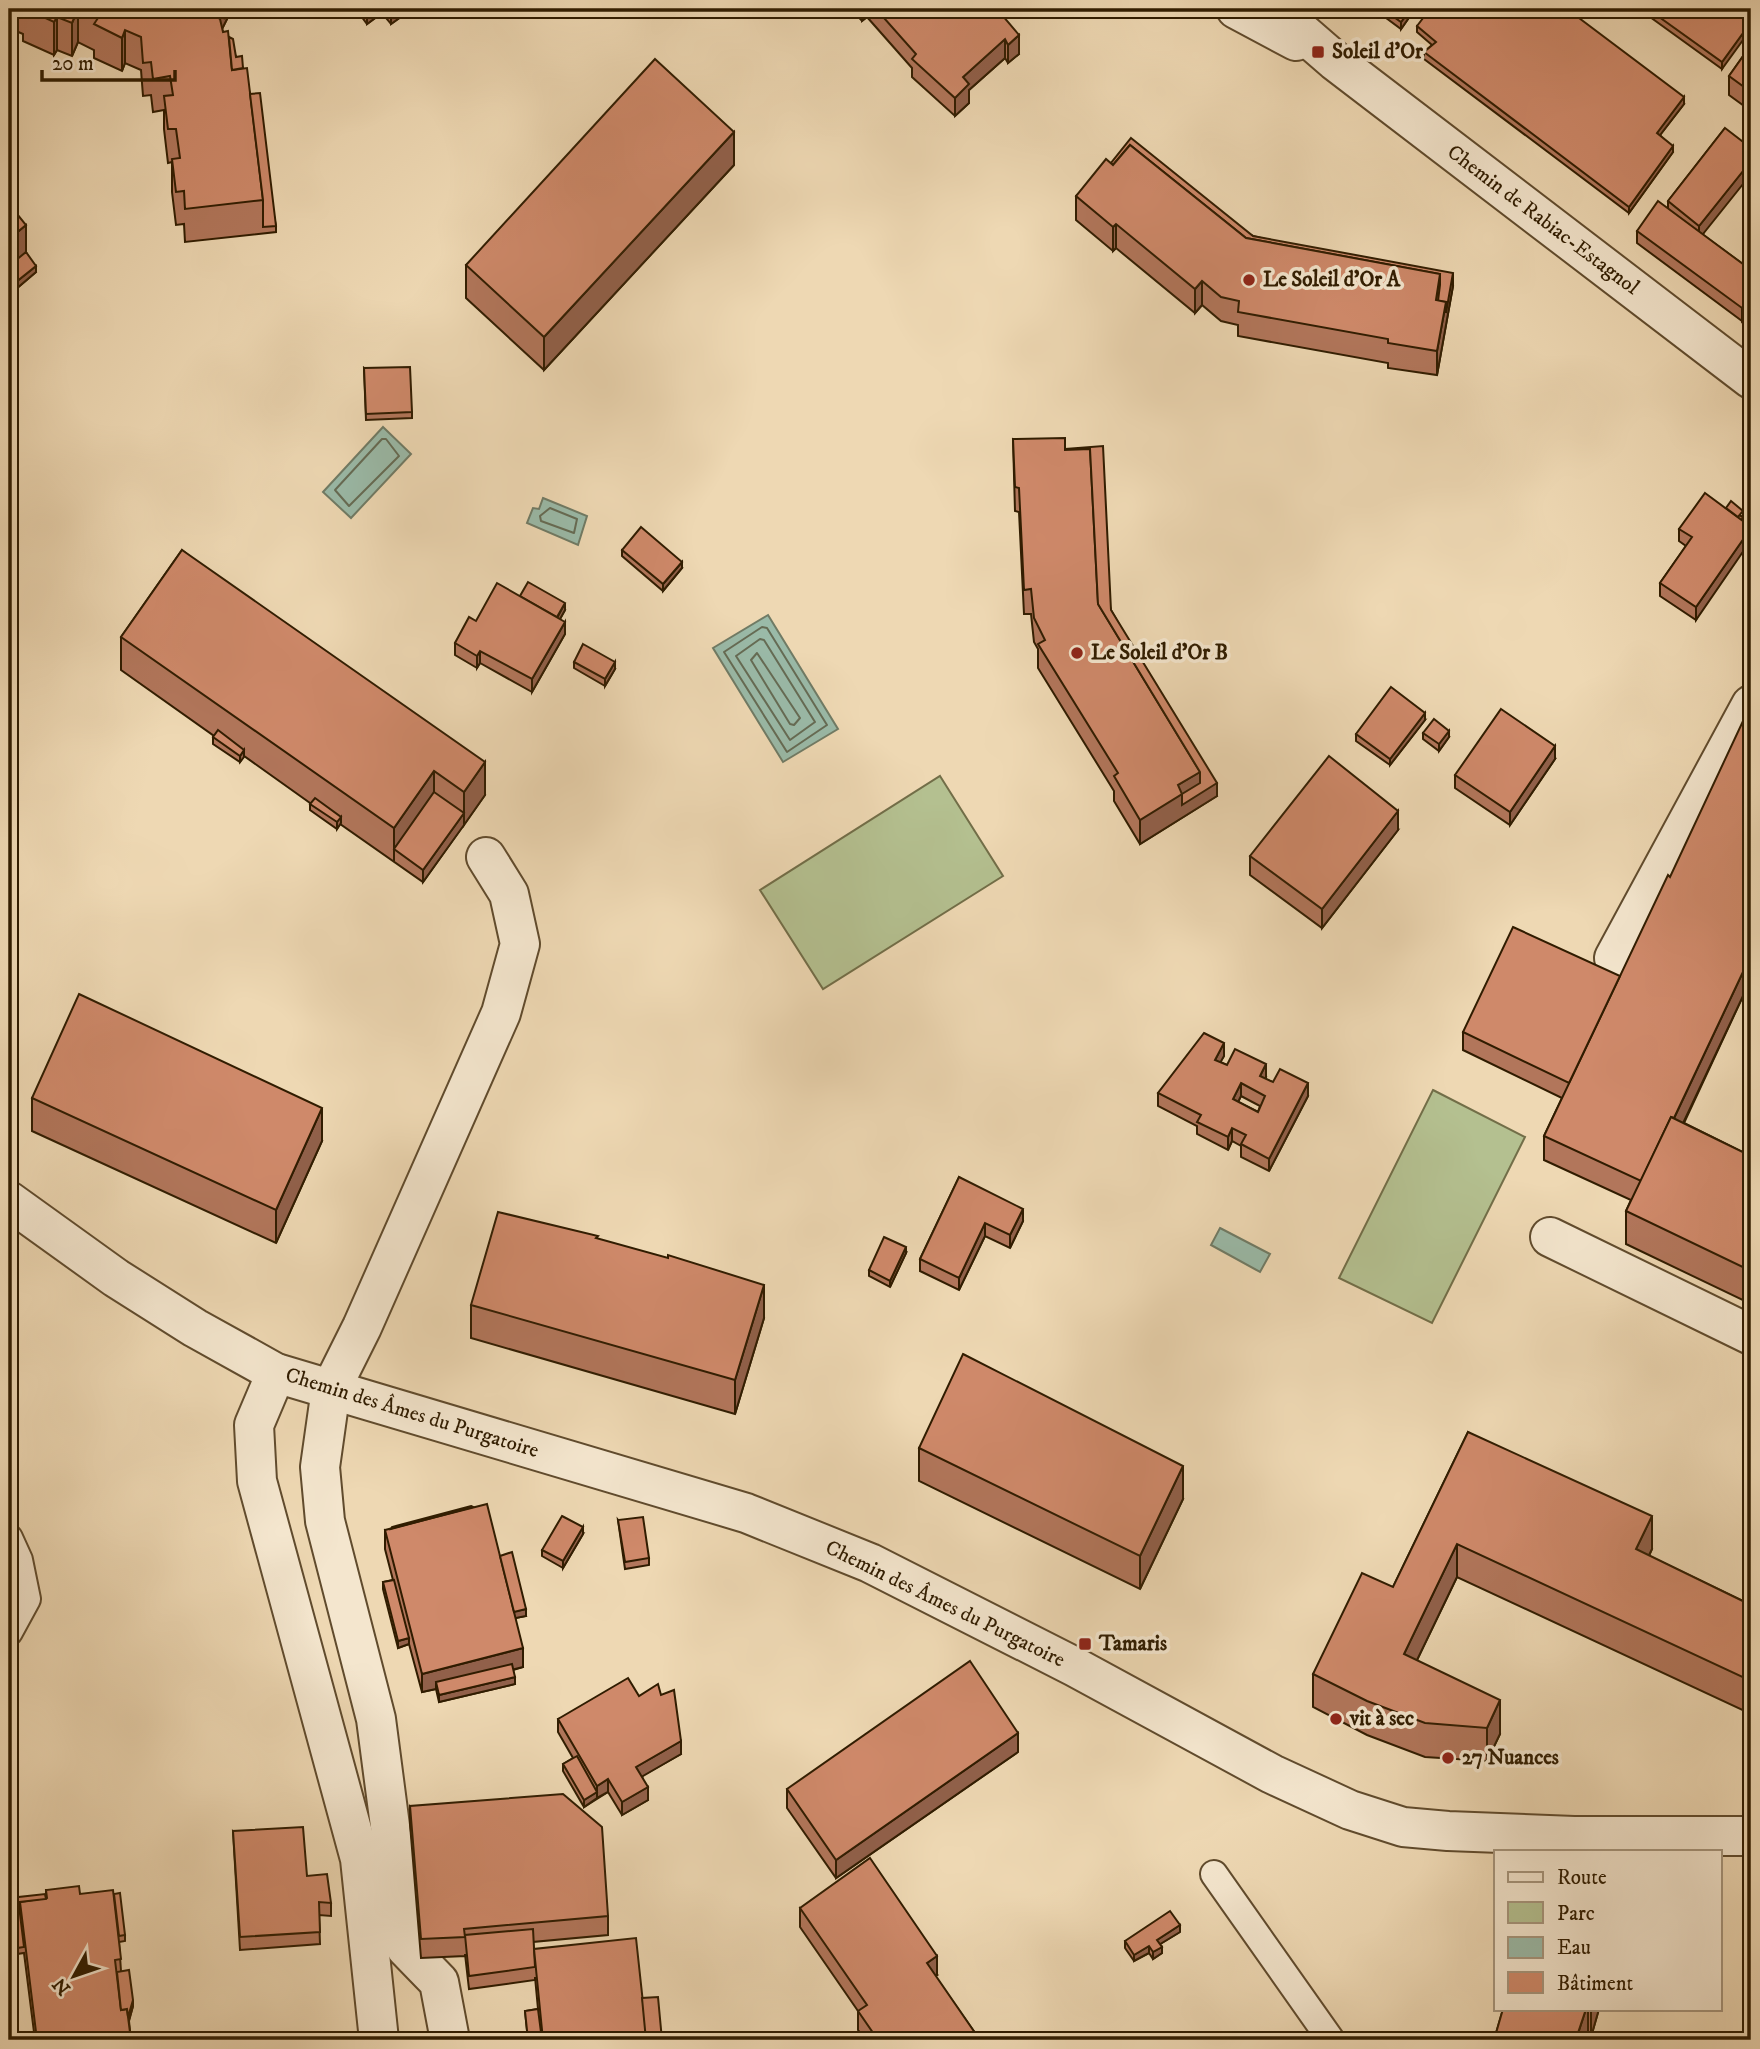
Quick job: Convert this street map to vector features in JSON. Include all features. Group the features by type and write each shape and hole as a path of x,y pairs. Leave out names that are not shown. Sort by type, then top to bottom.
{"street":[{"name":"Chemin de Rabiac-Estagnol","path":"1236,9 1335,61"},
{"name":"Chemin de Rabiac-Estagnol","path":"1275,9 1335,61 1751,379"},
{"path":"1614,958 1751,705"},
{"path":"450,2040 439,1982 406,1948 376,1719 325,1521 320,1467 331,1389 362,1327 501,1013 520,944 509,894 486,858"},
{"name":"Chemin des Âmes du Purgatoire","path":"9,1201 116,1278 195,1328 276,1373 746,1513 870,1563 1075,1667 1272,1774 1350,1810 1403,1827 1574,1836 1751,1836"},
{"path":"1550,1237 1751,1335"},
{"path":"276,1373 254,1425 257,1481 360,1859 379,2040"}],"lane":[{"path":"9,1538 19,1560 27,1599 9,1632"},
{"path":"1214,1874 1331,2040"}],"green space":[{"path":"940,776 1003,876 823,989 760,890"},
{"path":"1433,1090 1525,1137 1432,1323 1339,1278"}],"water":[{"path":"383,427 411,454 351,518 323,492"},
{"path":"543,498 587,516 578,545 527,523 533,508 539,509"},
{"path":"768,615 838,729 783,762 713,648"},
{"path":"1220,1228 1270,1254 1260,1272 1211,1245"}],"building":[{"path":"26,9 78,9 72,23 57,17 54,22"},
{"path":"78,9 216,9 213,15 220,19 223,32 228,31 232,70 247,68 263,200 185,209 184,191 176,192 172,159 180,158 176,129 168,129 164,96 173,95 170,76 153,79 151,62 143,63 141,37 125,30 122,38 94,24 98,18"},
{"path":"384,9 403,9 391,18"},
{"path":"876,9 997,9 1019,35 1008,45 1005,39 963,77 969,84 955,98 912,59 916,54"},
{"path":"1383,9 1411,9 1401,22"},
{"path":"1430,9 1567,9 1684,97 1657,133 1673,146 1629,207 1424,52 1436,42 1417,26"},
{"path":"1648,9 1751,9 1751,22 1722,62"},
{"path":"229,37 233,39 236,57 242,56 243,68 232,70"},
{"path":"1751,45 1751,92 1729,76"},
{"path":"655,59 734,132 544,337 466,265"},
{"path":"260,93 276,226 263,227 263,200 250,94"},
{"path":"1725,128 1751,148 1751,161 1699,226 1668,201"},
{"path":"1131,138 1253,236 1453,273 1446,313 1446,302 1438,301 1440,274 1246,238 1130,145 1113,165 1111,163"},
{"name":"Le Soleil d'Or A","path":"1130,145 1246,238 1440,274 1436,300 1446,302 1437,351 1388,343 1388,339 1238,312 1239,301 1221,297 1202,281 1195,289 1116,224 1113,227 1076,196 1106,159 1113,165"},
{"path":"1658,201 1751,270 1751,297 1742,308 1637,231"},
{"path":"9,204 26,225 9,239"},
{"path":"26,252 36,266 16,282 10,275 10,265"},
{"path":"410,367 412,412 366,414 364,368"},
{"name":"Le Soleil d'Or B","path":"1065,438 1065,450 1090,449 1098,604 1200,772 1178,785 1182,794 1140,820 1114,776 1118,773 1038,644 1045,640 1034,618 1031,589 1024,590 1019,488 1015,487 1013,439"},
{"path":"1103,446 1111,610 1217,783 1182,805 1182,794 1200,783 1200,772 1098,604 1090,449 1065,449"},
{"path":"1705,493 1751,528 1696,607 1660,583 1692,537 1679,529"},
{"path":"1731,501 1743,511 1738,517 1726,508"},
{"path":"641,527 682,562 663,584 622,550"},
{"path":"182,550 485,762 464,792 434,771 394,828 121,637"},
{"path":"528,582 565,603 557,617 520,596"},
{"path":"497,583 565,622 532,679 480,651 477,656 455,643 469,617 476,621"},
{"path":"583,644 615,662 605,679 574,662"},
{"path":"1391,687 1425,713 1390,759 1356,734"},
{"path":"1751,704 1751,955 1674,1118 1671,1117 1641,1181 1544,1136"},
{"path":"1501,709 1555,746 1510,812 1455,775"},
{"path":"1434,719 1449,731 1439,744 1423,733"},
{"path":"218,730 244,750 240,756 213,737"},
{"path":"1329,756 1398,811 1322,909 1250,856"},
{"path":"434,792 464,813 423,870 394,849"},
{"path":"315,798 341,817 337,822 310,804"},
{"path":"1513,927 1620,976 1569,1083 1463,1032"},
{"path":"79,994 322,1108 276,1210 32,1098"},
{"path":"1204,1033 1224,1043 1215,1060 1227,1065 1235,1049 1266,1064 1260,1076 1273,1082 1280,1069 1308,1083 1269,1159 1241,1144 1246,1135 1232,1128 1228,1137 1197,1122 1201,1115 1158,1093","holes":["1241,1083 1265,1096 1258,1112 1233,1099"]},
{"path":"1671,1117 1751,1156 1751,1271 1626,1211"},
{"path":"959,1177 1023,1209 1010,1235 985,1223 959,1278 920,1259"},
{"path":"498,1212 598,1236 596,1238 668,1258 668,1255 764,1285 735,1380 471,1305"},
{"path":"884,1237 906,1247 890,1281 869,1270"},
{"path":"963,1354 1183,1466 1140,1556 919,1448"},
{"path":"1468,1432 1652,1516 1636,1549 1751,1605 1751,1681 1457,1544 1404,1654 1500,1700 1487,1728 1425,1723 1367,1701 1313,1674 1362,1573 1393,1587"},
{"path":"487,1504 523,1648 422,1674 385,1530"},
{"path":"473,1507 391,1529 392,1527"},
{"path":"562,1516 583,1527 563,1561 542,1550"},
{"path":"643,1517 649,1558 625,1562 618,1520"},
{"path":"512,1552 526,1609 514,1612 500,1556"},
{"path":"394,1580 409,1638 398,1641 383,1582"},
{"path":"970,1661 1018,1733 836,1860 787,1789"},
{"path":"512,1664 515,1677 439,1695 436,1682"},
{"path":"628,1678 639,1696 658,1684 661,1695 674,1690 681,1741 636,1767 648,1787 622,1802 608,1779 597,1786 558,1719"},
{"path":"577,1756 597,1792 584,1800 563,1764"},
{"path":"563,1794 602,1827 608,1916 464,1929 465,1937 421,1939 410,1806"},
{"path":"303,1827 307,1876 327,1874 331,1903 319,1902 320,1932 240,1937 233,1831"},
{"path":"870,1858 937,1956 927,1963 980,2040 878,2040 858,2011 867,2005 800,1908"},
{"path":"79,1886 80,1894 113,1890 121,1959 115,1960 121,2010 127,2009 131,2040 37,2040 20,1902 47,1898 46,1890"},
{"path":"120,1893 125,1935 119,1936 114,1894"},
{"path":"45,1894 46,1899 20,1902 24,1947 17,1948 10,1898"},
{"path":"1170,1911 1180,1925 1157,1940 1162,1947 1153,1952 1149,1946 1134,1955 1125,1941"},
{"path":"533,1929 535,1967 469,1976 465,1935"},
{"path":"636,1938 647,2040 543,2040 534,1949"},
{"path":"129,1970 133,2000 128,2017 127,2009 121,2010 117,1972"},
{"path":"658,1997 662,2040 646,2040 642,1998"},
{"path":"538,2009 542,2040 528,2040 525,2011"},
{"path":"1503,2010 1586,2010 1576,2039 1578,2040 1494,2040"}],"place":[{"name":"Soleil d'Or","path":"1318,52"},
{"name":"Le Soleil d'Or A","path":"1249,280"},
{"name":"Le Soleil d'Or B","path":"1077,653"},
{"name":"Tamaris","path":"1085,1644"},
{"name":"vit à sec","path":"1336,1719"},
{"name":"27 Nuances","path":"1448,1758"}]}
